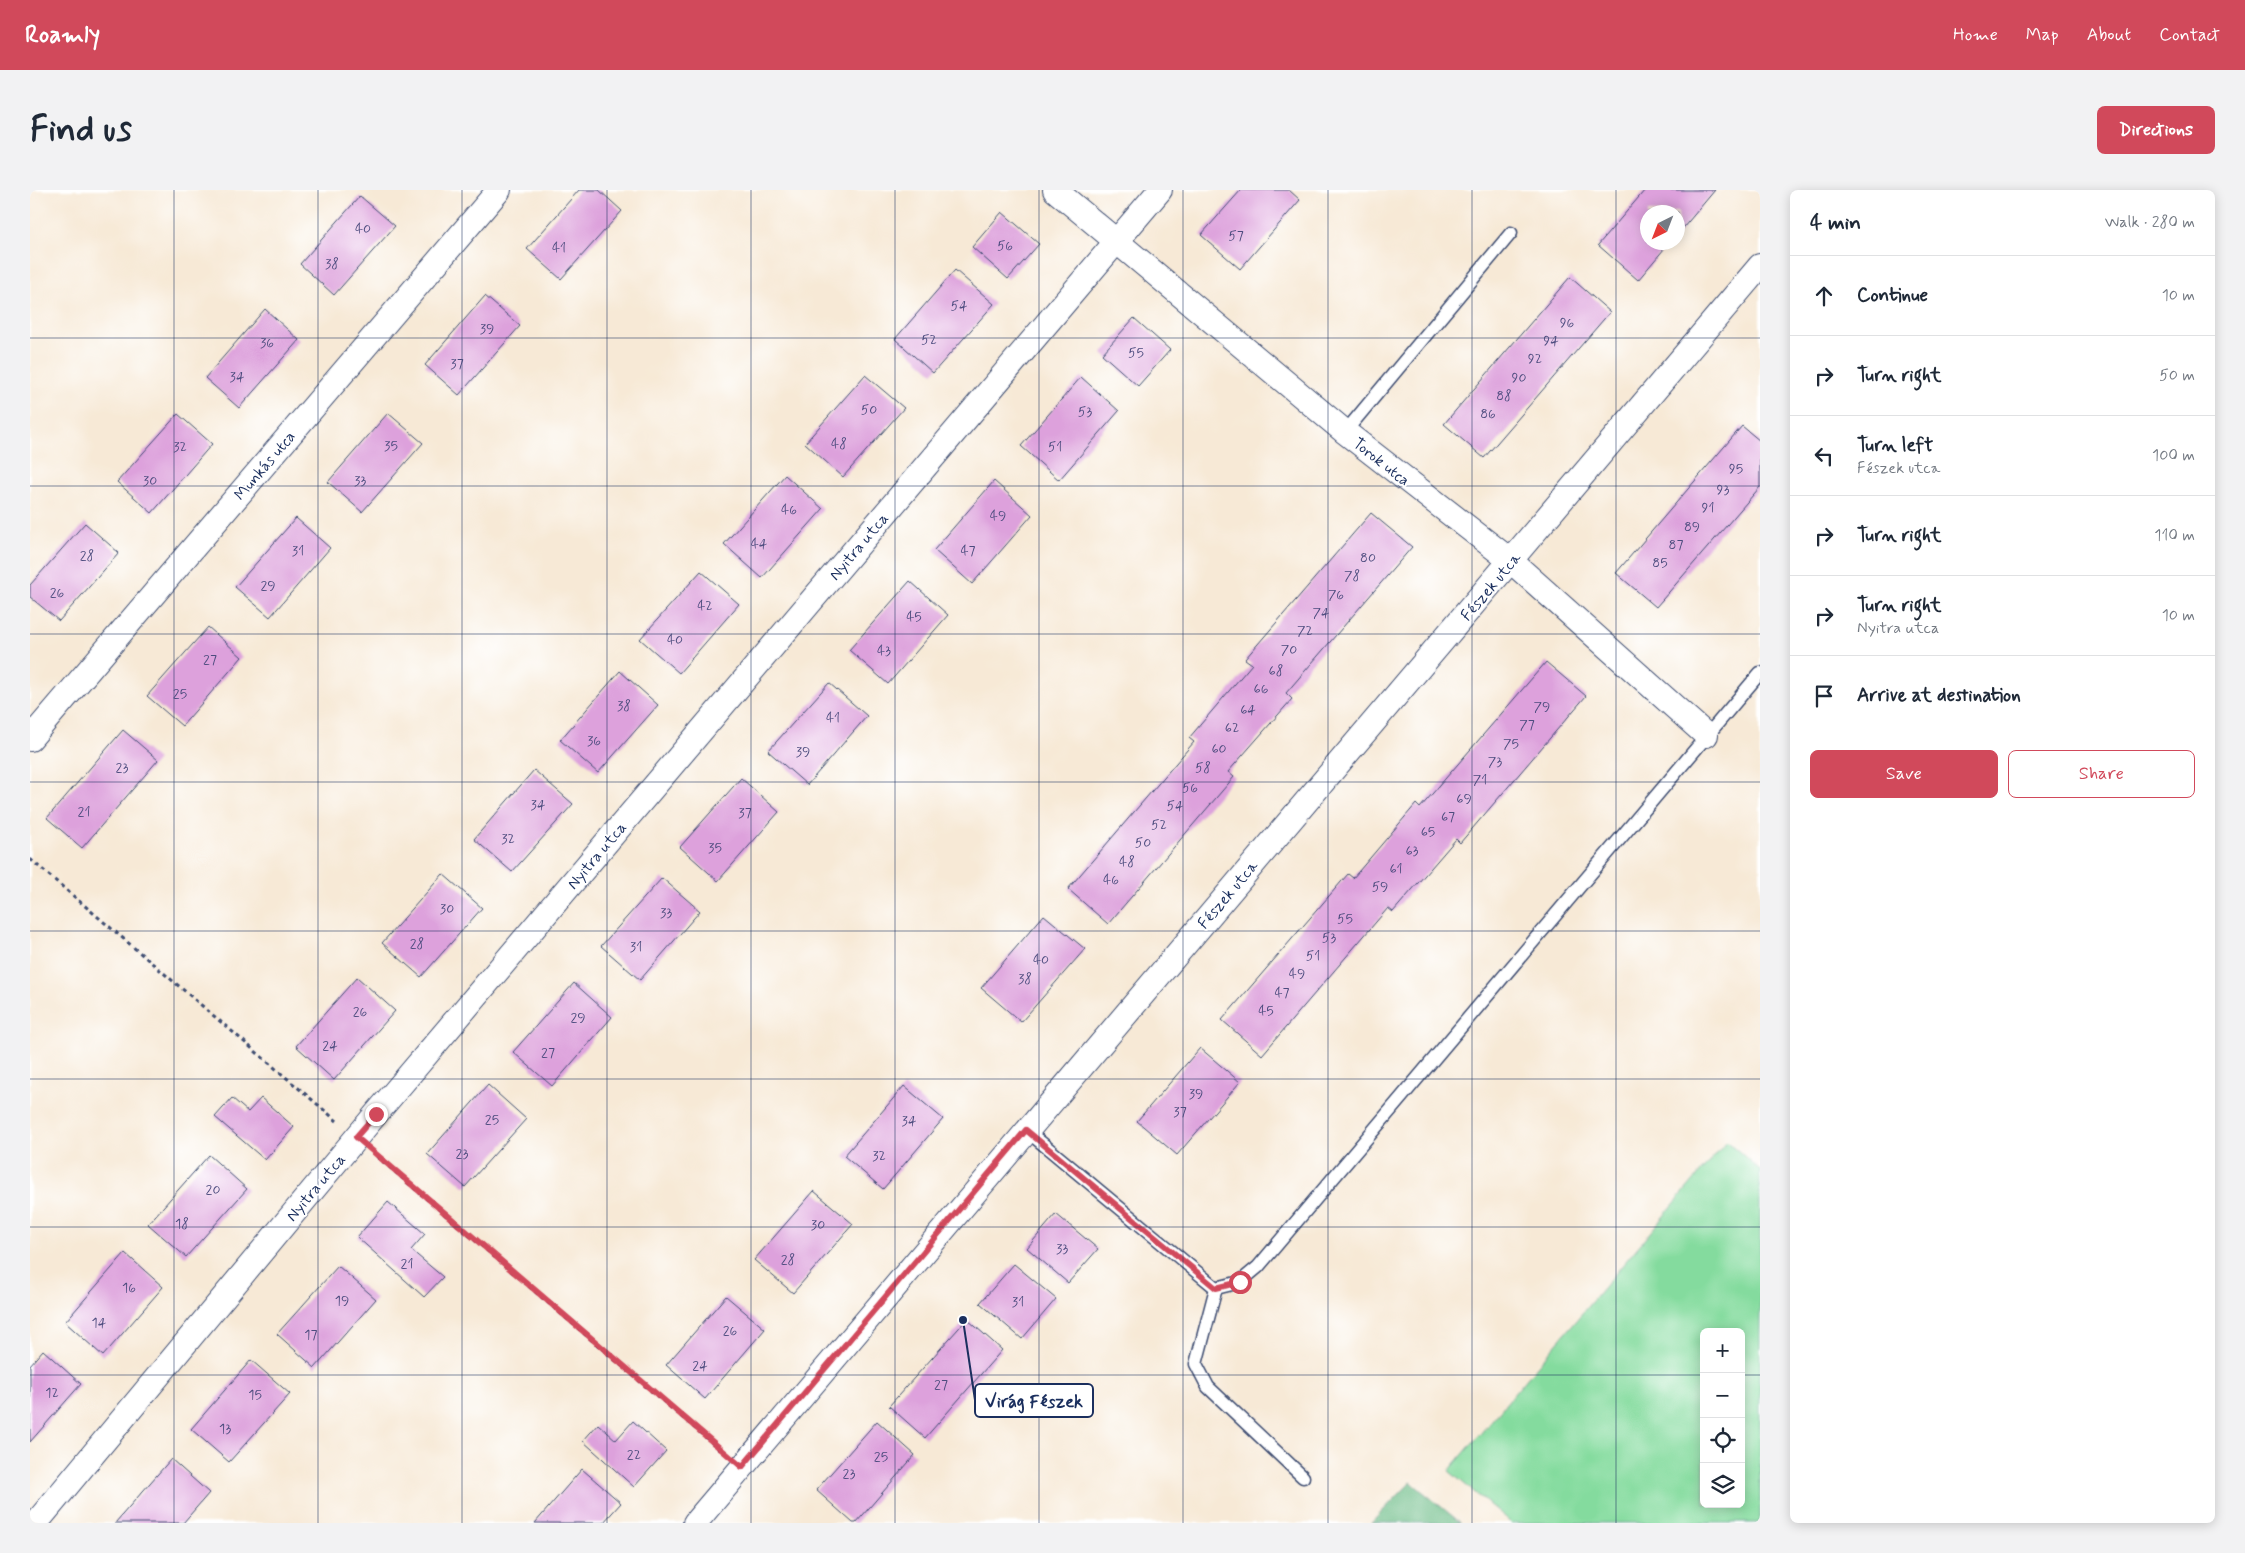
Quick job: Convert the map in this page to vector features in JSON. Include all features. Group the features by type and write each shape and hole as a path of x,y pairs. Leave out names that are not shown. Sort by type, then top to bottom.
{"street":[{"name":"Munkás utca","path":"30,739 499,190"},
{"name":"Torok utca","path":"1055,190 1345,432 1511,561 1706,735"},
{"name":"Nyitra utca","path":"36,1523 356,1137 1160,190"},
{"name":"Fészek utca","path":"695,1523 1026,1130 1760,266"}],"lane":[{"path":"1345,432 1511,233"},
{"path":"1216,1288 1240,1282 1258,1267 1760,673"},
{"path":"1026,1130 1216,1288"},
{"path":"1216,1288 1196,1364 1208,1387 1303,1477"}],"path":[{"path":"30,859 742,1467"}],"green space":[{"path":"1727,1141 1760,1170 1760,1523 1511,1523 1449,1471"},
{"path":"1411,1482 1461,1523 1371,1523"}],"building":[{"path":"579,190 599,190 622,211 561,279 527,249"},
{"path":"1241,190 1289,190 1300,200 1240,269 1201,235"},
{"path":"1645,190 1715,190 1685,226 1685,205 1640,205 1640,250 1663,250 1638,280 1598,245"},
{"path":"360,196 395,226 334,295 300,264"},
{"path":"1002,212 1039,244 1008,279 972,247"},
{"path":"955,270 994,304 933,373 895,339"},
{"path":"1570,277 1610,312 1484,458 1444,424"},
{"path":"485,296 520,326 459,395 425,365"},
{"path":"265,309 299,340 239,408 205,378"},
{"path":"1134,318 1170,350 1138,386 1102,354"},
{"path":"865,375 904,408 843,477 805,443"},
{"path":"1081,377 1119,411 1059,480 1021,446"},
{"path":"388,413 423,443 362,512 328,482"},
{"path":"178,414 212,444 152,513 117,482"},
{"path":"1742,426 1760,441 1760,487 1656,607 1616,573"},
{"path":"785,475 823,509 762,578 724,544"},
{"path":"994,481 1032,515 972,584 934,550"},
{"path":"1371,513 1412,547 1286,693 1292,699 1228,772 1234,777 1108,924 1068,889 1194,742 1189,738 1252,664 1245,659"},
{"path":"296,518 330,548 270,617 235,587"},
{"path":"85,523 119,553 59,621 30,597 30,585"},
{"path":"701,571 739,604 679,673 640,639"},
{"path":"910,581 948,615 888,684 849,650"},
{"path":"208,627 242,657 182,726 147,696"},
{"path":"1546,662 1586,696 1460,843 1456,839 1393,912 1388,908 1262,1055 1222,1020 1348,874 1353,878 1416,804 1420,808"},
{"path":"620,671 658,705 598,773 560,740"},
{"path":"829,683 867,716 807,785 768,751"},
{"path":"123,730 158,760 82,848 47,818"},
{"path":"534,770 573,804 512,872 474,839"},
{"path":"741,778 779,812 718,881 680,847"},
{"path":"443,874 482,908 421,977 382,943"},
{"path":"662,878 700,911 640,980 601,946"},
{"path":"1044,915 1085,949 1021,1022 981,988"},
{"path":"357,977 395,1011 334,1080 296,1046"},
{"path":"574,983 612,1017 552,1086 513,1052"},
{"path":"1200,1048 1240,1082 1177,1155 1137,1121"},
{"path":"488,1085 526,1119 465,1187 427,1154"},
{"path":"904,1086 943,1119 883,1189 844,1156"},
{"path":"232,1098 248,1112 261,1098 294,1127 265,1160 215,1117"},
{"path":"209,1155 247,1189 186,1257 148,1224"},
{"path":"814,1191 853,1224 793,1293 754,1260"},
{"path":"388,1202 425,1234 411,1250 443,1277 424,1297 357,1237"},
{"path":"1056,1214 1098,1249 1068,1283 1027,1248"},
{"path":"125,1253 163,1287 103,1356 65,1322"},
{"path":"1014,1264 1056,1299 1022,1339 980,1303"},
{"path":"338,1266 376,1299 315,1368 277,1334"},
{"path":"726,1296 765,1329 705,1399 666,1365"},
{"path":"967,1319 1002,1350 925,1438 889,1406"},
{"path":"43,1350 81,1384 30,1442 30,1365"},
{"path":"251,1360 290,1394 229,1462 191,1429"},
{"path":"633,1421 666,1451 634,1487 583,1441 598,1424 616,1440"},
{"path":"877,1421 915,1455 856,1523 853,1523 816,1490"},
{"path":"171,1459 209,1493 183,1523 115,1523"},
{"path":"582,1469 621,1503 603,1523 535,1523"}],"place":[{"name":"Virág Fészek","path":"963,1320"}],"route":[{"path":"376,1114 356,1137 742,1467 1026,1130 1216,1288 1240,1282"}]}
